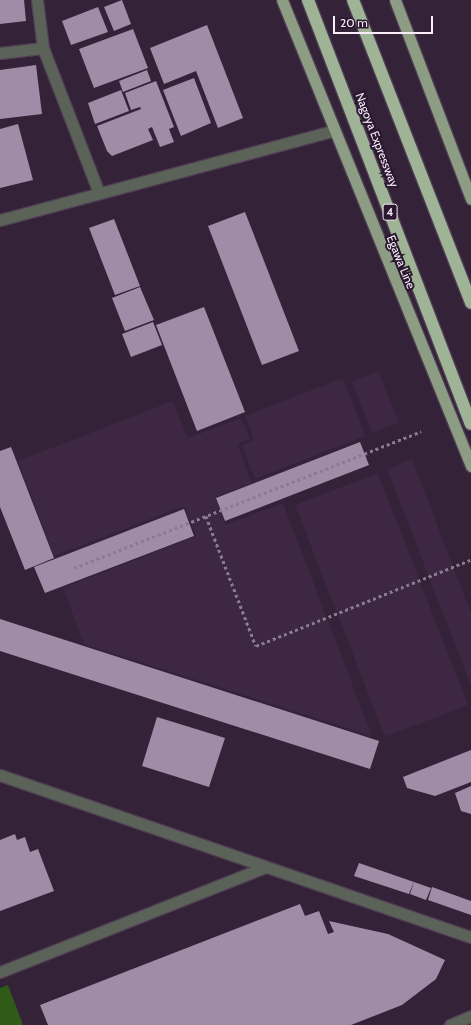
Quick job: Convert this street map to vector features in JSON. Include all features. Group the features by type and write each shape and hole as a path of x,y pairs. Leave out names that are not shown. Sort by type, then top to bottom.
{"highway":[{"name":"Nagoya Expressway","path":"308,0 471,424"},
{"path":"353,0 471,303"}],"main road":[{"name":"Egawa Line","path":"282,0 333,131 471,466"},
{"path":"395,0 471,199"}],"street":[{"path":"37,0 43,48 99,193"},
{"path":"0,53 43,48"},
{"path":"0,220 333,131"},
{"path":"0,775 471,937"},
{"path":"0,972 265,867"},
{"path":"450,1025 471,1016"}],"path":[{"path":"74,568 421,431"},
{"path":"206,516 256,646 470,560"}],"shaded area":[{"path":"379,371 399,423 372,433 352,382"},
{"path":"343,378 365,436 255,479 242,445 254,440 245,416"},
{"path":"173,401 188,438 241,418 250,439 237,444 252,483 215,497 225,525 283,503 372,736 84,644 63,588 196,536 184,506 54,556 18,461"},
{"path":"412,459 471,613 471,686 387,469"},
{"path":"378,473 468,705 385,737 295,505"}],"green space":[{"path":"8,985 23,1025 0,1025 0,988"}],"building":[{"path":"0,0 24,0 26,21 0,24"},
{"path":"122,0 131,24 114,31 104,7"},
{"path":"98,7 108,32 71,45 62,21"},
{"path":"207,25 243,118 218,128 196,71 164,84 150,48"},
{"path":"133,29 148,68 94,88 79,49"},
{"path":"36,65 42,114 0,119 0,70"},
{"path":"147,70 151,81 123,92 119,81"},
{"path":"194,78 211,123 181,136 163,90"},
{"path":"156,81 174,127 169,129 174,142 160,147 152,127 148,129 153,140 112,156 107,151 97,126 141,109 140,107 131,110 125,93"},
{"path":"121,90 129,111 95,124 88,103"},
{"path":"18,124 33,180 0,188 0,129"},
{"path":"245,212 299,351 262,365 208,226"},
{"path":"114,219 140,286 115,295 89,228"},
{"path":"140,287 154,320 125,331 112,298"},
{"path":"204,307 245,412 197,431 156,325"},
{"path":"153,322 162,345 131,357 122,334"},
{"path":"360,442 369,465 225,521 216,498"},
{"path":"11,447 54,558 25,570 0,507 0,451"},
{"path":"184,509 194,536 45,593 34,567"},
{"path":"0,619 379,741 370,769 0,651"},
{"path":"157,717 225,738 209,787 142,766"},
{"path":"471,750 471,782 435,796 407,788 403,777"},
{"path":"471,786 471,814 461,811 455,793"},
{"path":"15,834 17,840 25,837 30,852 38,849 54,891 0,911 0,840"},
{"path":"359,863 414,882 409,894 354,876"},
{"path":"414,882 431,888 426,900 410,894"},
{"path":"432,887 471,901 471,915 428,900"},
{"path":"300,904 305,916 319,911 328,934 334,932 329,921 388,934 445,960 436,979 402,1005 351,1025 48,1025 40,1005"}]}
